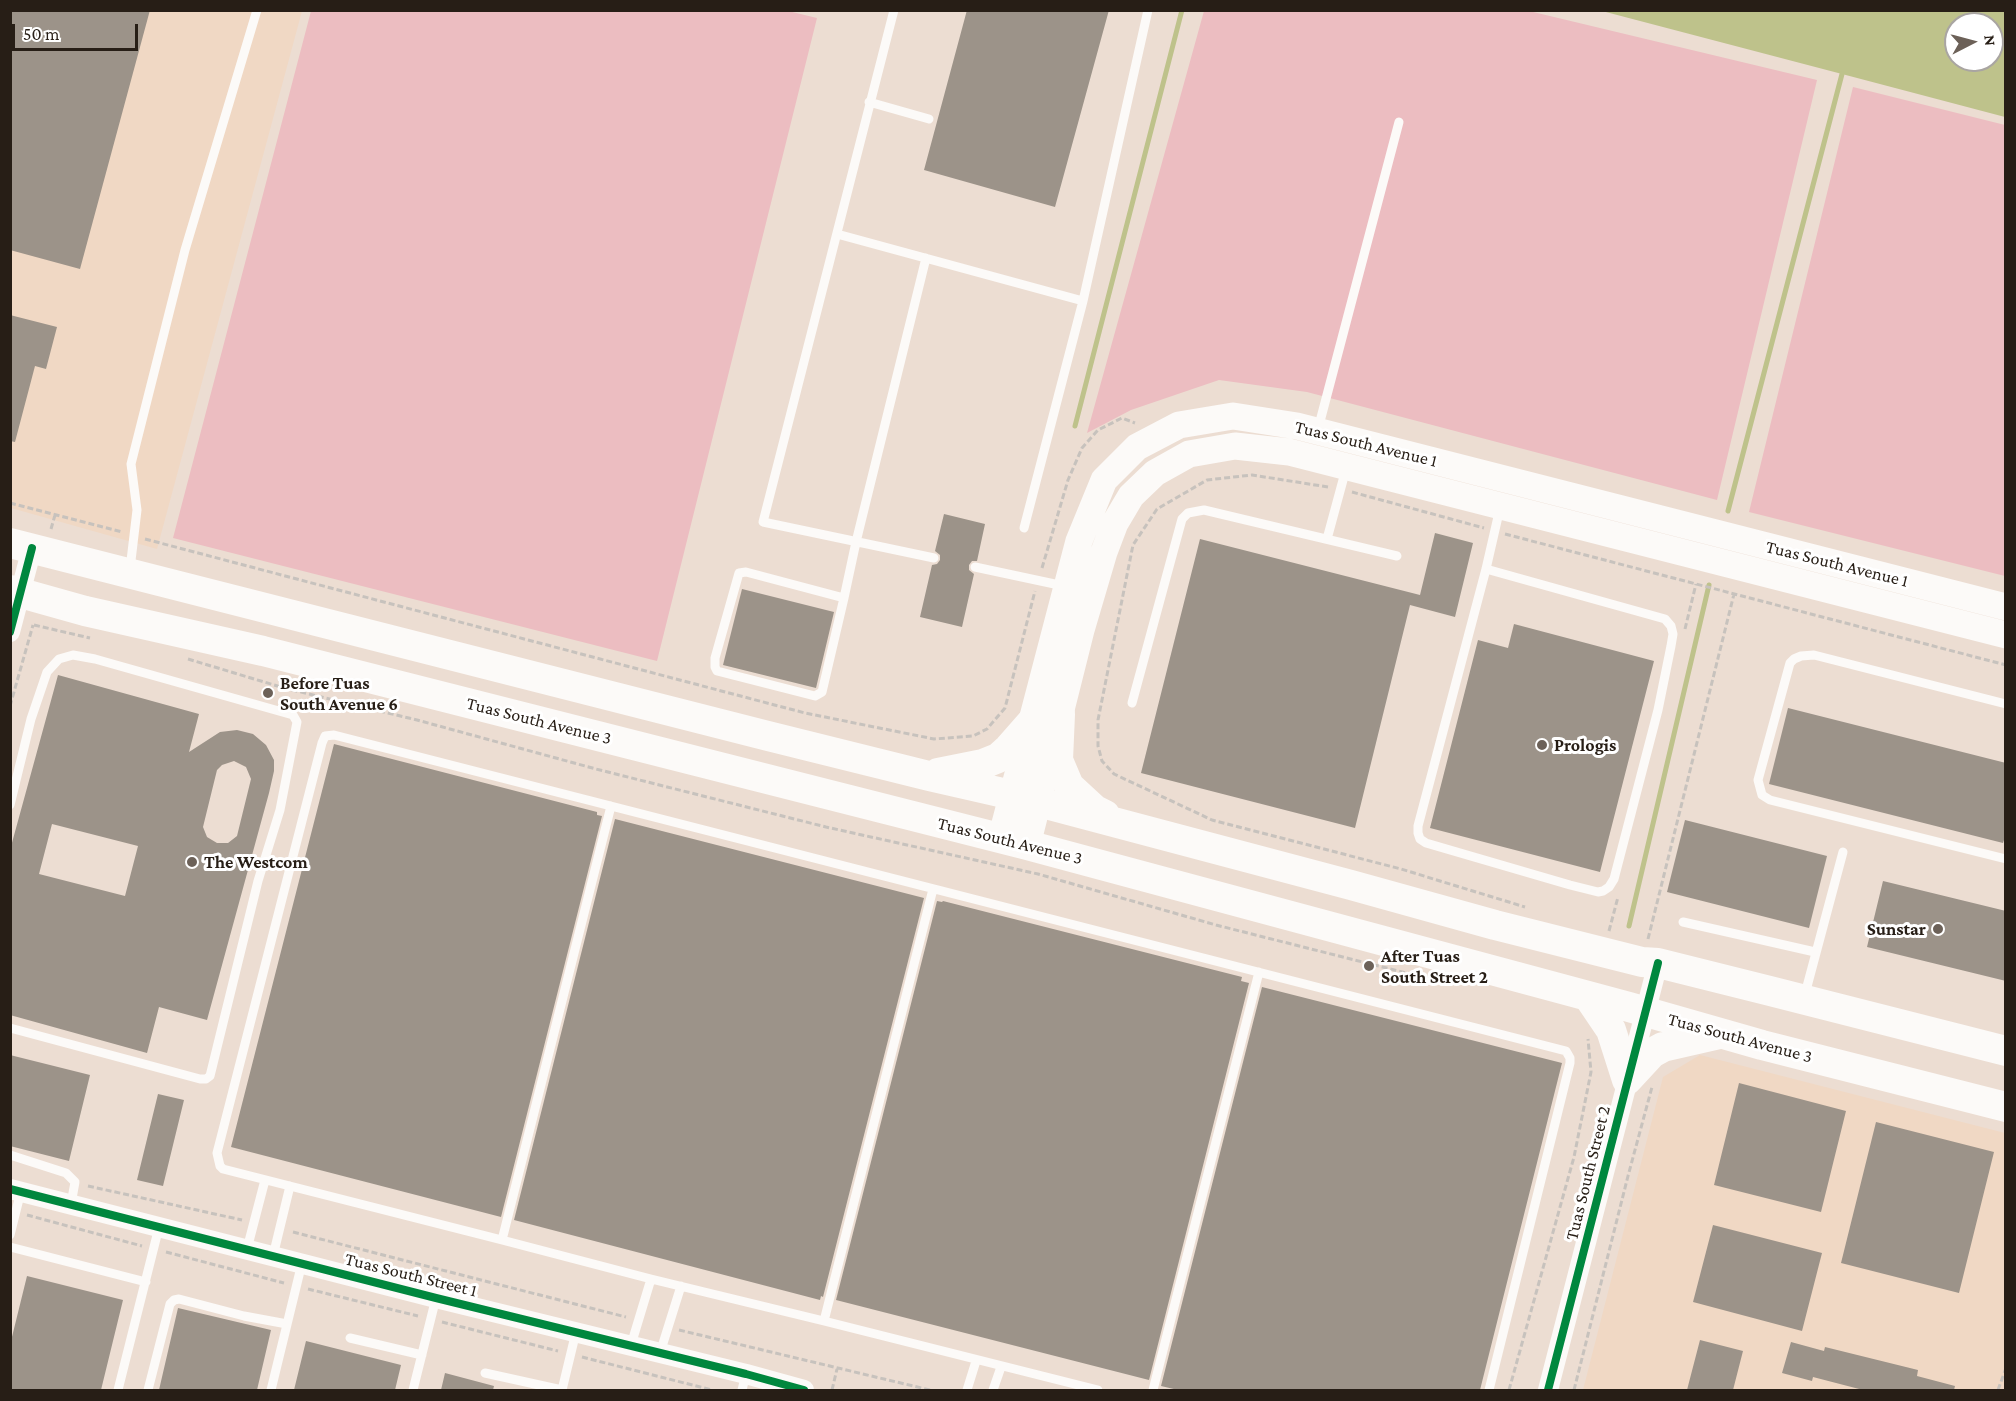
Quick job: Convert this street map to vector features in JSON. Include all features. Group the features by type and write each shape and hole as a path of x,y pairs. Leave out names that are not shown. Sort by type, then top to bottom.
{"main road":[{"name":"Tuas South Avenue 1","path":"1014,842 1024,798 1030,723 1079,542 1104,480 1137,447 1179,425 1233,416 1318,431 2006,607"},
{"name":"Tuas South Avenue 1","path":"1024,798 1060,714 1084,618 1104,552 1115,523 1131,496 1155,473 1189,454 1235,446 1289,452 2006,635"},
{"path":"31,540 129,573 1024,798 1496,926 1642,962 1653,952 1804,1000 2006,1051"},
{"name":"Tuas South Avenue 3","path":"16,591 85,611 286,657 1014,842 1722,1034 2006,1107"},
{"path":"1060,714 1058,760 1069,786 1095,810 1122,825"},
{"path":"926,775 983,764 998,758 1010,748 1030,723"},
{"path":"1588,996 1606,1020 1640,1083"},
{"path":"1640,1083 1652,1053 1663,1047 1722,1034"}],"street":[{"path":"10,632 16,591 31,540"},
{"name":"Tuas South Street 2","path":"1548,1390 1640,1083 1645,1012 1653,952"},
{"name":"Tuas South Street 1","path":"16,1190 436,1298 631,1345 744,1382 804,1390"}],"lane":[{"path":"129,573 137,510 131,464 185,250 257,10"},
{"path":"894,10 763,522 934,558"},
{"path":"1024,528 1083,301 1148,10"},
{"path":"869,102 929,119"},
{"path":"1318,431 1399,122"},
{"path":"837,234 1083,301"},
{"path":"844,598 746,572 739,573 714,658 717,671 812,695 822,692 844,598 856,542 926,258"},
{"path":"1327,539 1347,467"},
{"path":"1486,569 1665,619 1671,626 1672,634 1660,699 1614,879 1609,887 1598,892 1426,843 1420,839 1418,826 1486,569 1500,506"},
{"path":"1132,703 1182,519 1188,513 1204,510 1397,556"},
{"path":"975,567 1067,587"},
{"path":"10,805 31,719 47,672 59,659 73,655 95,659 293,715 297,722 280,810 258,881 210,1076 200,1079 10,1028"},
{"path":"2006,704 1814,655 1801,656 1790,663 1758,780 1762,795 1770,800 2006,859"},
{"path":"1098,1390 651,1280 223,1169 220,1166 218,1153 321,743 325,736 333,735 1563,1049 1569,1053 1570,1063 1489,1390"},
{"path":"502,1240 611,806"},
{"path":"1804,1000 1843,852"},
{"path":"824,1321 933,889"},
{"path":"1683,922 1815,952"},
{"path":"1152,1390 1258,972"},
{"path":"10,1155 66,1173 75,1182 71,1204"},
{"path":"247,1249 265,1180"},
{"path":"273,1256 290,1186"},
{"path":"10,1235 16,1190"},
{"path":"118,1390 160,1227"},
{"path":"10,1247 146,1281"},
{"path":"271,1390 302,1263"},
{"path":"631,1345 651,1280"},
{"path":"660,1353 681,1286"},
{"path":"413,1390 436,1298"},
{"path":"148,1390 170,1304 174,1300 179,1299 244,1316 287,1324"},
{"path":"485,1373 562,1390 576,1332"},
{"path":"350,1338 422,1354"},
{"path":"967,1390 976,1361"},
{"path":"993,1390 1001,1367"}],"path":[{"path":"10,503 805,713 934,739 973,736 987,729"},
{"path":"31,540 55,514"},
{"path":"1653,952 1734,594"},
{"path":"10,706 34,625 97,639"},
{"path":"186,659 608,772 826,827 1038,874 1216,925 1425,978"},
{"path":"1102,761 1114,774 1212,820 1401,869 1531,909"},
{"path":"1601,929 1609,931"},
{"path":"1509,1390 1574,1157 1590,1072 1588,1036"},
{"path":"1574,1390 1628,1176 1640,1083"},
{"path":"75,1182 253,1222"},
{"path":"280,1229 639,1320"},
{"path":"296,1286 712,1390"},
{"path":"668,1327 930,1390"},
{"path":"1998,1390 2006,1368"},
{"path":"832,1390 837,1369"}],"shaded area":[{"path":"10,11 302,11 157,549 11,508"},
{"path":"311,11 788,11 817,18 657,661 173,538"},
{"path":"1204,11 1529,11 1817,80 1717,500 1307,392 1219,380 1131,410 1087,433"},
{"path":"1602,11 2005,11 2005,117"},
{"path":"1853,87 2005,125 2005,576 1749,512"},
{"path":"1700,1055 2005,1133 2005,1390 1583,1390 1663,1077"}],"building":[{"path":"10,10 150,10 80,269 10,250"},
{"path":"967,10 1109,10 1055,207 924,170"},
{"path":"10,315 57,327 46,369 35,366 15,442 10,441"},
{"path":"944,514 985,524 977,561 972,561 969,565 969,570 974,574 962,627 920,617 932,565 937,564 940,560 940,555 935,551"},
{"path":"1435,533 1473,543 1455,617 1410,605 1355,828 1141,773 1200,539 1420,595"},
{"path":"742,589 834,612 816,688 723,665"},
{"name":"Prologis","path":"1514,624 1654,661 1600,872 1430,828 1478,640 1508,648"},
{"name":"The Westcom","path":"58,675 199,714 189,752 220,732 237,730 253,734 266,745 274,760 269,793 207,1020 159,1007 147,1053 10,1015 10,850","holes":["234,761 246,767 251,779 237,836 228,843 217,843 207,837 203,827 217,770 222,765","52,824 138,846 125,896 39,874"]},
{"path":"1788,708 2006,763 2006,834 2003,843 1769,784"},
{"path":"334,744 597,812 597,815 602,816 501,1217 231,1147"},
{"path":"615,819 924,898 823,1297 821,1296 820,1300 514,1220"},
{"path":"1685,820 1827,856 1809,928 1667,892"},
{"name":"Sunstar","path":"1883,881 2006,911 2006,981 1867,947"},
{"path":"937,901 1242,977 1241,981 1249,983 1149,1380 836,1300"},
{"path":"1262,987 1562,1063 1480,1390 1178,1390 1161,1386"},
{"path":"10,1055 90,1075 69,1161 10,1146"},
{"path":"1739,1083 1846,1111 1821,1212 1714,1185"},
{"path":"158,1094 184,1100 163,1186 137,1180"},
{"path":"1876,1122 1994,1152 1959,1293 1841,1263"},
{"path":"1713,1225 1822,1253 1802,1331 1693,1302"},
{"path":"27,1276 123,1300 101,1390 10,1390 10,1345"},
{"path":"178,1308 271,1330 257,1390 159,1390"},
{"path":"1700,1340 1743,1351 1733,1390 1687,1390"},
{"path":"306,1341 401,1365 395,1390 294,1390"},
{"path":"1791,1342 1824,1351 1825,1347 1918,1370 1917,1376 1955,1386 1954,1390 1863,1390 1813,1377 1812,1381 1782,1373"},
{"path":"445,1373 494,1386 493,1390 441,1390"}],"waterway":[{"path":"1075,426 1182,10"},
{"path":"1728,511 1842,74"},
{"path":"1629,926 1709,585"}],"cycle path":[{"path":"10,632 32,548"},
{"path":"1548,1390 1658,963"},
{"path":"10,1189 804,1390"}],"place":[{"name":"Before Tuas South Avenue 6","path":"268,693"},
{"name":"Prologis","path":"1542,745"},
{"name":"The Westcom","path":"192,862"},
{"name":"Sunstar","path":"1938,929"},
{"name":"After Tuas South Street 2","path":"1369,966"}]}
